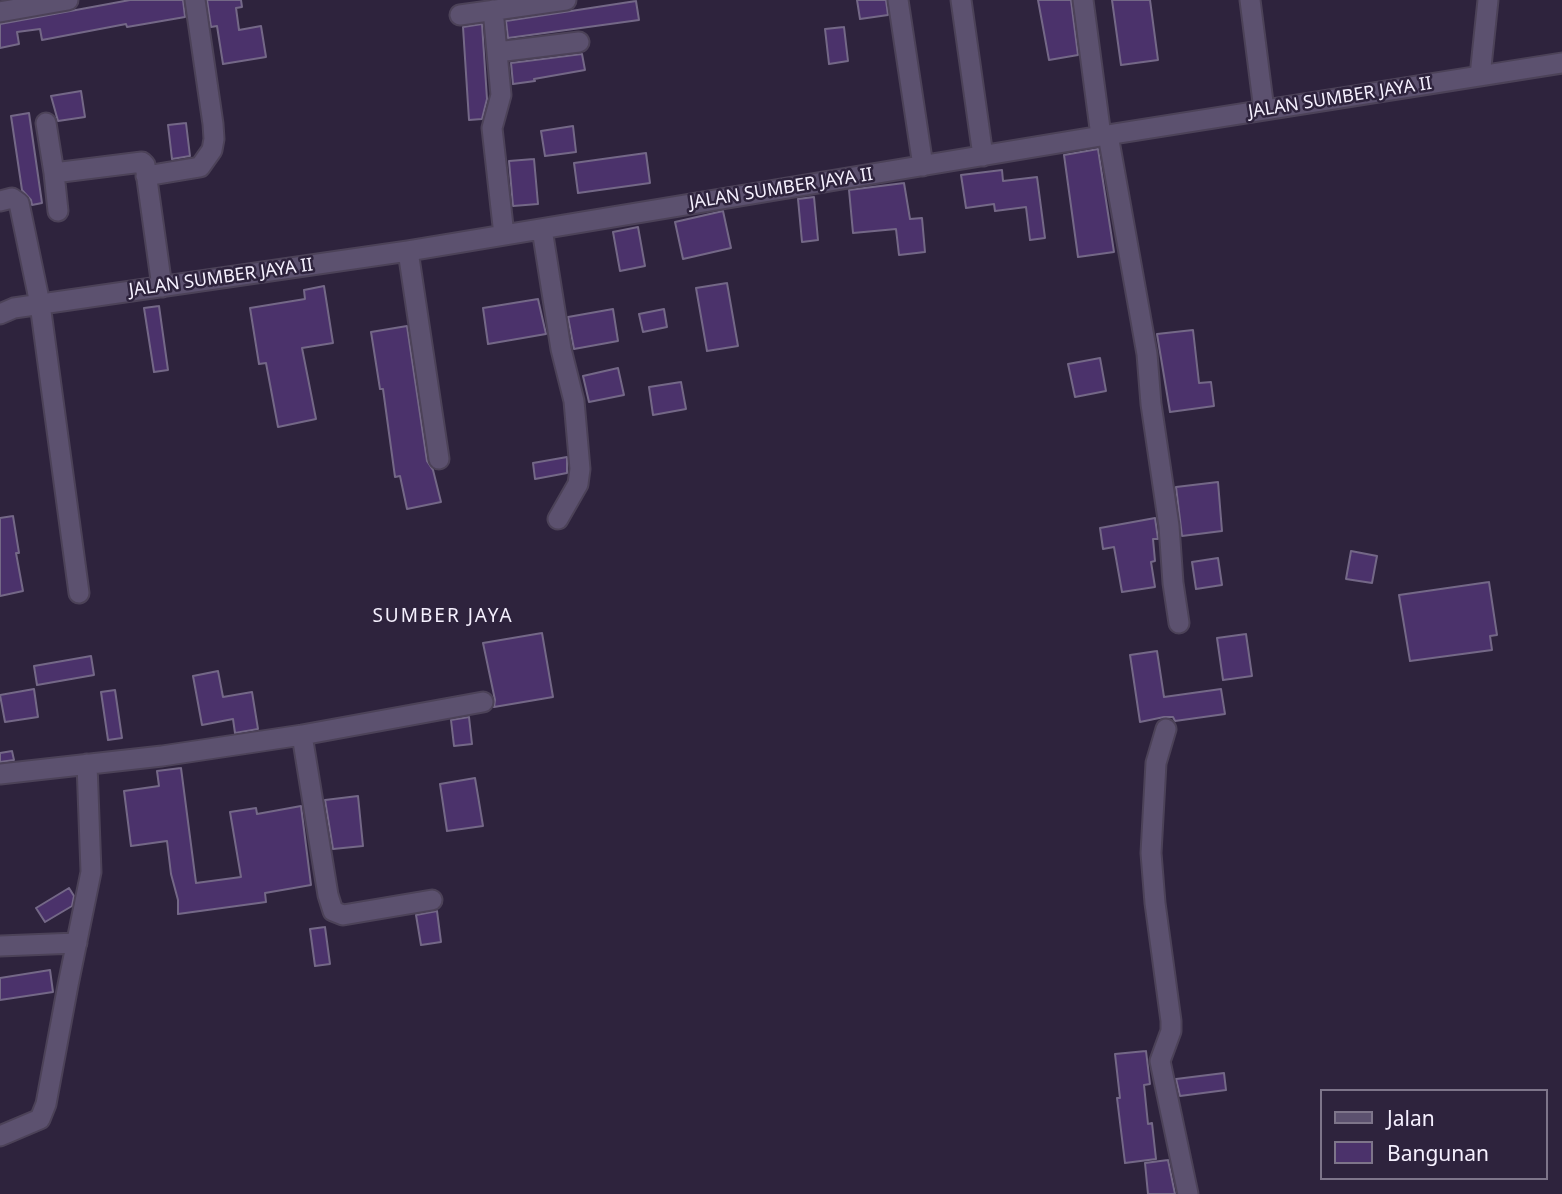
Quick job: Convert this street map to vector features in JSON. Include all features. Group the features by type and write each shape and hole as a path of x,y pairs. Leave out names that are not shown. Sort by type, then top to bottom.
{"street":[{"path":"0,12 68,0"},
{"path":"146,176 200,167 212,150 213,124 195,0"},
{"path":"460,15 566,0"},
{"path":"898,0 923,166"},
{"path":"961,0 983,156"},
{"path":"1083,0 1105,135 1147,354 1151,404 1180,623"},
{"path":"1250,0 1264,110"},
{"path":"1480,76 1489,14 1488,0"},
{"path":"492,10 501,95 492,128 504,236"},
{"path":"497,52 579,42"},
{"name":"JALAN SUMBER JAYA II","path":"0,314 14,308 504,236 1105,135 1562,63"},
{"path":"46,123 58,211"},
{"path":"54,173 138,161 145,165 162,287"},
{"path":"0,201 12,198 19,203 40,304 79,593"},
{"path":"542,229 561,349 574,401 580,455 578,484 558,519"},
{"path":"408,251 439,460"},
{"path":"0,774 302,735 483,702"},
{"path":"1166,729 1156,763 1151,853 1171,1021 1171,1031 1160,1061 1188,1194"},
{"path":"302,735 328,895 333,911 343,915 432,900"},
{"path":"0,1136 40,1119 44,1114 91,873 87,764"},
{"path":"0,946 77,943"}],"building":[{"path":"130,0 183,0 185,17 127,27 126,24 42,40 40,29 17,32 19,44 0,48 0,24"},
{"path":"207,0 241,0 242,7 236,8 239,30 261,26 266,57 223,64 217,26 211,27"},
{"path":"857,0 886,0 888,15 860,19"},
{"path":"1038,0 1071,0 1078,55 1049,60"},
{"path":"1112,0 1150,0 1158,60 1121,65"},
{"path":"636,1 639,20 508,38 506,21"},
{"path":"482,24 487,99 482,119 469,120 463,27"},
{"path":"844,27 848,61 829,64 825,29"},
{"path":"582,54 585,70 513,84 511,63"},
{"path":"81,91 85,117 58,121 51,96"},
{"path":"29,113 42,203 32,205 22,190 11,116"},
{"path":"186,123 190,156 172,159 168,125"},
{"path":"573,126 576,152 545,156 541,131"},
{"path":"1098,149 1114,252 1078,257 1064,155"},
{"path":"646,153 650,183 578,193 574,163"},
{"path":"534,159 538,204 513,206 509,161"},
{"path":"1002,170 1003,181 1037,177 1045,238 1030,240 1026,207 995,211 994,204 966,208 961,175"},
{"path":"904,183 910,219 922,218 925,252 899,255 896,229 853,233 849,190"},
{"path":"814,197 818,240 802,242 798,199"},
{"path":"723,211 731,248 683,259 675,222"},
{"path":"638,227 645,266 620,271 613,232"},
{"path":"727,283 738,346 707,351 696,288"},
{"path":"324,286 333,343 302,348 316,419 278,427 266,363 259,364 250,308 305,299 304,290"},
{"path":"538,299 546,334 488,344 483,308"},
{"path":"159,306 168,370 154,372 144,308"},
{"path":"613,309 618,341 574,349 568,317"},
{"path":"664,309 667,327 643,332 639,314"},
{"path":"407,326 427,461 433,470 441,502 407,509 400,476 395,477 383,389 380,389 371,332"},
{"path":"1193,330 1199,383 1211,382 1214,406 1170,412 1157,334"},
{"path":"1100,358 1106,391 1075,397 1068,364"},
{"path":"618,368 624,395 589,402 583,376"},
{"path":"681,382 686,409 653,415 649,387"},
{"path":"567,457 567,473 535,479 533,463"},
{"path":"1218,482 1222,531 1182,536 1176,487"},
{"path":"13,516 23,591 0,596 0,518"},
{"path":"1155,518 1158,539 1153,539 1155,561 1151,562 1155,587 1122,592 1114,547 1103,549 1100,528"},
{"path":"1351,551 1377,556 1372,583 1346,579"},
{"path":"1218,558 1222,585 1196,589 1192,562"},
{"path":"1489,582 1497,635 1490,636 1492,650 1410,661 1399,595"},
{"path":"542,633 553,697 494,707 495,700 483,643"},
{"path":"1246,634 1252,676 1223,680 1217,638"},
{"path":"1157,651 1164,697 1221,689 1225,714 1175,721 1173,717 1164,717 1140,722 1130,655"},
{"path":"91,656 94,675 37,685 34,666"},
{"path":"218,671 223,697 252,692 258,729 235,733 233,719 202,725 193,676"},
{"path":"34,689 38,717 5,722 0,695"},
{"path":"115,690 122,738 108,740 101,692"},
{"path":"469,717 472,744 454,746 451,720"},
{"path":"12,751 14,760 0,762 0,753"},
{"path":"181,768 196,883 241,877 230,812 256,808 257,814 301,806 311,885 265,893 266,902 178,914 167,841 131,846 124,791 159,786 157,771"},
{"path":"475,778 483,826 447,831 440,784"},
{"path":"358,796 363,846 333,849 325,800"},
{"path":"69,888 74,896 72,906 45,922 36,908"},
{"path":"437,911 441,942 421,945 416,915"},
{"path":"325,927 330,964 315,966 310,929"},
{"path":"50,970 53,992 0,1000 0,978"},
{"path":"1146,1051 1150,1084 1144,1085 1148,1124 1152,1123 1156,1159 1125,1163 1115,1054"},
{"path":"1224,1073 1226,1090 1180,1096 1176,1079"},
{"path":"1168,1160 1175,1194 1148,1194 1145,1163"}],"district":[{"name":"SUMBER JAYA","path":"443,617"}]}
